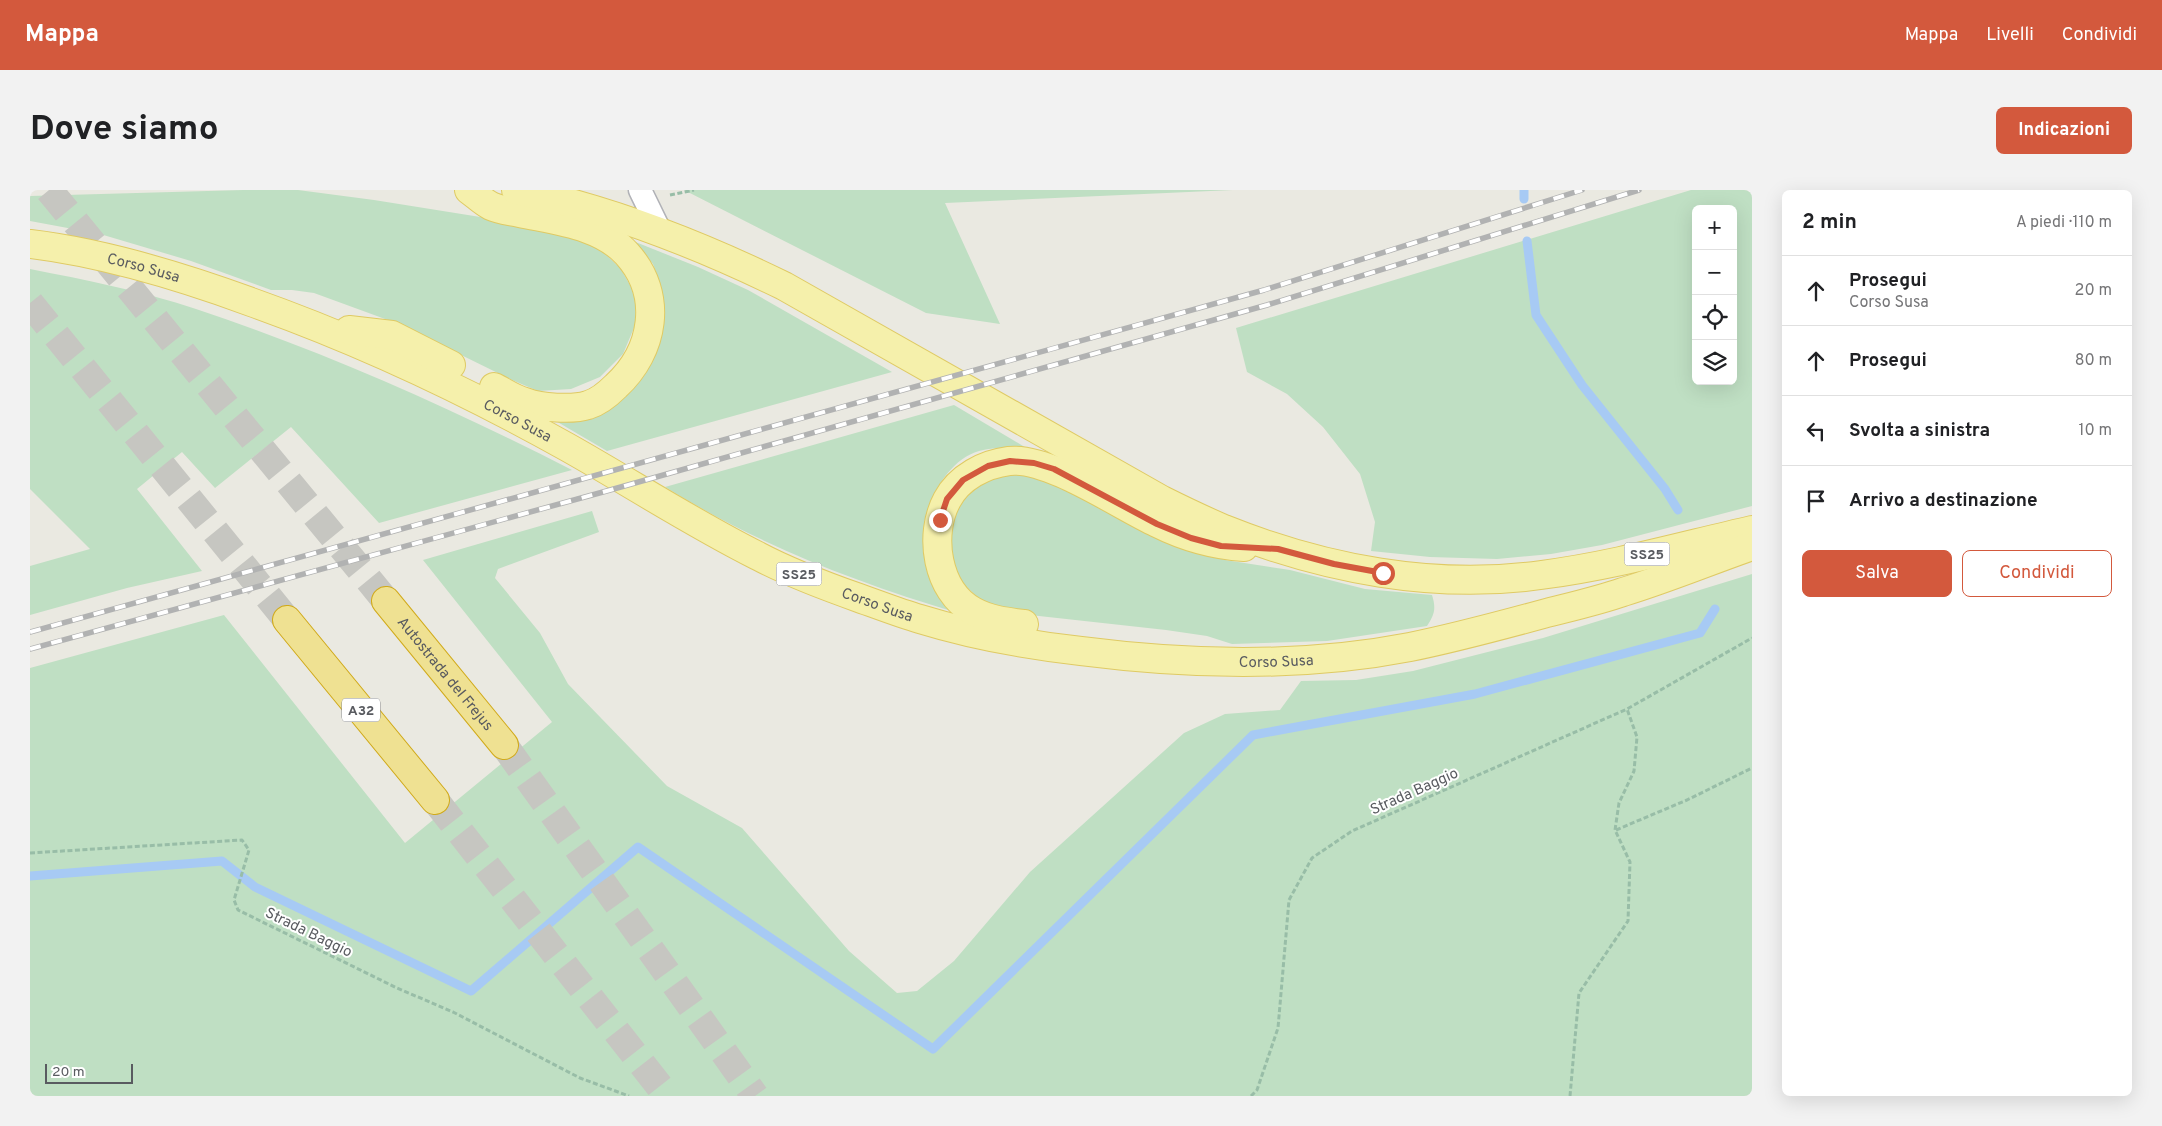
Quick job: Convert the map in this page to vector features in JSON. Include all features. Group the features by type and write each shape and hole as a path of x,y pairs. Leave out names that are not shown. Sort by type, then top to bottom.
{"highway":[{"name":"Autostrada del Frejus","path":"386,602 504,745"},
{"name":"A32","path":"287,620 435,800"}],"main road":[{"path":"318,326 392,335 525,403 558,408 588,406 610,392 628,375 640,357 649,334 650,311 647,290 640,272 613,240 584,228 492,206 469,190"},
{"name":"SS25","path":"516,190 589,208 660,231 725,257 784,286 1162,500 1222,528 1278,549 1334,564 1383,573 1432,579 1492,580 1541,575 1592,566 1752,530"},
{"name":"Corso Susa","path":"30,244 55,247 129,263 209,286 318,326 413,367 495,408 571,449 715,534 763,559 833,588 919,619 988,637 1073,650 1194,662 1265,662 1342,657 1408,647 1622,593 1752,546"},
{"path":"1194,662 1138,640 1068,632 994,619 972,611 957,597 946,581 940,564 938,543 940,520 947,499 963,480 988,466 1010,461 1034,463 1054,469 1157,524 1191,538 1221,546 1278,549"}],"street":[{"path":"640,190 660,231"}],"path":[{"name":"Strada Baggio","path":"1251,1096 1257,1090 1278,1028 1289,900 1312,858 1352,831 1627,709 1752,638"},
{"path":"1570,1096 1580,993 1628,921 1630,862 1616,830 1619,803 1634,771 1637,737 1627,709"},
{"path":"1616,830 1687,800 1752,768"},
{"name":"Strada Baggio","path":"30,853 242,840 249,850 234,900 238,910 397,988 452,1012 580,1078 629,1096"}],"green space":[{"path":"298,190 374,200 555,229 599,248 621,269 635,294 636,323 623,354 600,377 571,389 538,391 396,323 314,293 271,290 191,261 100,234 30,221 30,196"},
{"path":"684,190 1233,190 945,203 1000,324 926,313"},
{"path":"1691,190 1752,190 1752,506 1602,545 1551,554 1497,559 1430,557 1371,551 1375,522 1360,474 1323,427 1287,394 1247,372 1236,328"},
{"path":"633,241 698,267 748,290 892,372 607,451 549,417 646,370 658,346 663,317 662,289 653,264"},
{"path":"30,269 135,291 196,309 244,326 387,382 572,470 379,523 291,427 215,488 182,452 137,489 202,571 127,588 30,615 30,566 90,549 30,489"},
{"path":"954,405 1028,449 991,449 969,455 950,470 942,480 931,502 923,530 925,561 930,579 945,600 958,613 881,588 807,560 736,527 665,487"},
{"path":"1002,471 1040,476 1184,545 1225,560 1290,570 1365,589 1432,595 1434,607 1432,618 1427,626 1327,641 1232,644 1207,636 1166,630 1030,615 982,601 963,584 951,560 948,538 961,496"},
{"path":"592,511 599,532 498,569 495,578 540,633 568,684 667,786 742,828 849,951 897,993 917,991 954,961 1030,872 1184,733 1225,714 1280,710 1301,681 1356,680 1413,671 1543,638 1752,574 1752,1096 30,1096 30,668 224,615 405,843 552,722 423,560"}],"waterway":[{"path":"1524,190 1524,199"},
{"path":"1527,241 1536,315 1582,385 1665,489 1678,510"},
{"path":"30,876 222,861 255,887 471,991 638,847 933,1049 1253,735 1475,694 1700,633 1715,609"}],"tunnel":[{"path":"49,190 386,601"},
{"path":"30,303 287,620"},
{"path":"504,745 755,1096"},
{"path":"435,800 667,1096"}],"railway":[{"path":"30,632 1264,290 1582,190"},
{"path":"30,649 603,492 1267,305 1639,190"}],"route":[{"path":"940,520 947,499 963,480 988,466 1010,461 1034,463 1054,469 1157,524 1191,538 1221,546 1278,549 1334,564 1383,573"}]}
